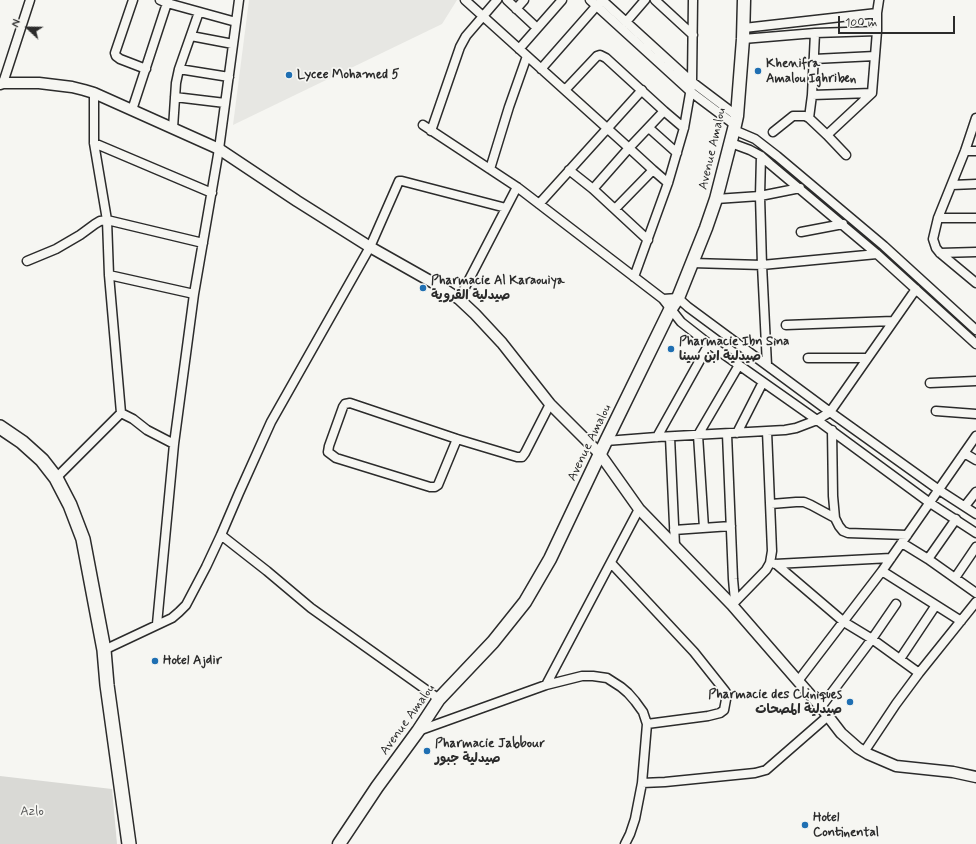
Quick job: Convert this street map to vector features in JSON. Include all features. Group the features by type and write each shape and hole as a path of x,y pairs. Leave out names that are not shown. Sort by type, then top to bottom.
{"main road":[{"name":"Avenue Amalou","path":"339,844 377,787 418,731 438,699 493,642 525,602 550,559 670,310 678,298 716,199 735,124 744,33 744,0"},
{"path":"0,427 22,442 42,460 56,478 70,505 82,538 104,650 107,685 130,844"}],"street":[{"path":"30,0 2,84 39,83 72,87 94,93 219,149 297,202 459,299 502,343 550,404 600,454 639,509 733,603 841,733 864,752 896,766 953,772 976,777"},
{"path":"133,0 115,53 116,56 120,58 146,68"},
{"path":"157,624 174,444 194,294 219,149 239,0"},
{"path":"465,0 668,183"},
{"path":"431,131 460,47 466,36 497,0"},
{"path":"507,0 537,28"},
{"path":"516,9 524,0"},
{"path":"519,48 562,0"},
{"path":"590,0 600,2 626,22 692,82 735,124"},
{"path":"626,22 645,0"},
{"path":"655,0 693,35"},
{"path":"634,277 668,183 684,128 692,82 693,0"},
{"path":"828,135 872,93 878,0"},
{"path":"132,110 146,68 165,1 236,22"},
{"path":"541,69 600,2"},
{"path":"600,2 691,92 777,156 884,246 976,330"},
{"path":"172,128 176,83 179,70 199,12"},
{"path":"744,33 877,13"},
{"path":"744,33 815,33 877,30"},
{"path":"809,118 812,95 815,33"},
{"path":"191,36 234,44"},
{"path":"565,90 597,56 600,55 606,58 684,128"},
{"path":"490,169 509,107 527,56"},
{"path":"814,59 875,56"},
{"path":"179,70 229,77"},
{"path":"539,204 642,90"},
{"path":"56,478 121,413 106,220 94,142 94,93"},
{"path":"812,95 872,93"},
{"path":"175,97 225,103"},
{"path":"593,190 629,148 664,111"},
{"path":"773,132 793,116 805,116 828,135 846,155"},
{"path":"976,119 952,185 938,218 933,239 940,254 976,283"},
{"path":"423,125 517,187 663,299 670,310 681,322 709,344 832,430 930,503 976,533"},
{"path":"649,128 677,153"},
{"path":"94,142 212,193"},
{"path":"730,143 750,150 761,156 843,224 976,344"},
{"path":"965,151 976,151"},
{"path":"761,156 760,196 767,365"},
{"path":"569,170 615,209 648,240"},
{"path":"615,209 653,170"},
{"path":"104,650 172,618 186,605 222,535 239,492 271,422 370,247 399,181 506,208"},
{"path":"952,185 976,184"},
{"path":"459,299 517,187"},
{"path":"716,199 760,196 800,188"},
{"path":"938,218 976,218"},
{"path":"27,261 56,249 100,221 106,220 203,243"},
{"path":"801,232 843,224"},
{"path":"940,254 976,252"},
{"path":"692,263 762,265 877,254"},
{"path":"109,274 194,294"},
{"path":"606,441 785,430 796,428 817,420 830,412 916,290"},
{"path":"663,299 678,298 830,412 939,490 976,514"},
{"path":"786,325 893,321"},
{"path":"657,437 709,344"},
{"path":"808,358 867,358"},
{"path":"704,528 698,435 739,365"},
{"path":"930,382 976,381"},
{"path":"737,433 764,382"},
{"path":"457,439 438,485 435,488 336,458 328,452 328,446 343,407 347,403 353,403 457,439 517,457 522,457 525,454 550,404"},
{"path":"936,411 976,414"},
{"path":"121,413 133,419 147,430 174,444"},
{"path":"832,430 835,518 839,526 843,531 848,533 908,535"},
{"path":"767,431 773,563 844,622 872,639 919,673"},
{"path":"727,434 733,603"},
{"path":"798,680 882,571 976,436"},
{"path":"670,437 675,546"},
{"path":"964,453 976,460"},
{"path":"965,506 976,492"},
{"path":"770,504 804,502 835,518"},
{"path":"546,685 639,509"},
{"path":"928,559 956,519"},
{"path":"674,530 731,526"},
{"path":"222,535 311,608 438,699"},
{"path":"902,543 928,559 976,593"},
{"path":"955,578 976,547"},
{"path":"733,603 773,563 891,558"},
{"path":"610,563 694,652 727,694 724,710 720,713 647,724"},
{"path":"882,571 961,622"},
{"path":"864,752 919,673 976,602"},
{"path":"642,783 755,773 766,770 824,711 896,604"},
{"path":"900,659 936,605"},
{"path":"418,731 546,685 582,676 607,678 621,687 635,701 643,712 647,724 642,783 630,834 625,844"},
{"path":"630,834 634,844"}],"shaded area":[{"name":"Lycee Mohamed 5","path":"249,0 457,0 442,24 233,125"}],"green space":[{"name":"Azlo","path":"0,776 112,789 117,844 0,844"}],"place":[{"name":"Khenifra Amalou Ighriben","path":"758,71"},
{"name":"Lycee Mohamed 5","path":"289,75"},
{"name":"Pharmacie Al Karaouiya صيدلية القروية","path":"423,288"},
{"name":"Pharmacie Ibn Sina صيدلية ابن سينا","path":"671,349"},
{"name":"Hotel Ajdir","path":"155,661"},
{"name":"Pharmacie des Cliniques صيدلية المصحات","path":"850,702"},
{"name":"Pharmacie Jabbour صيدلية جبور","path":"427,751"},
{"name":"Hotel Continental","path":"805,825"}]}
